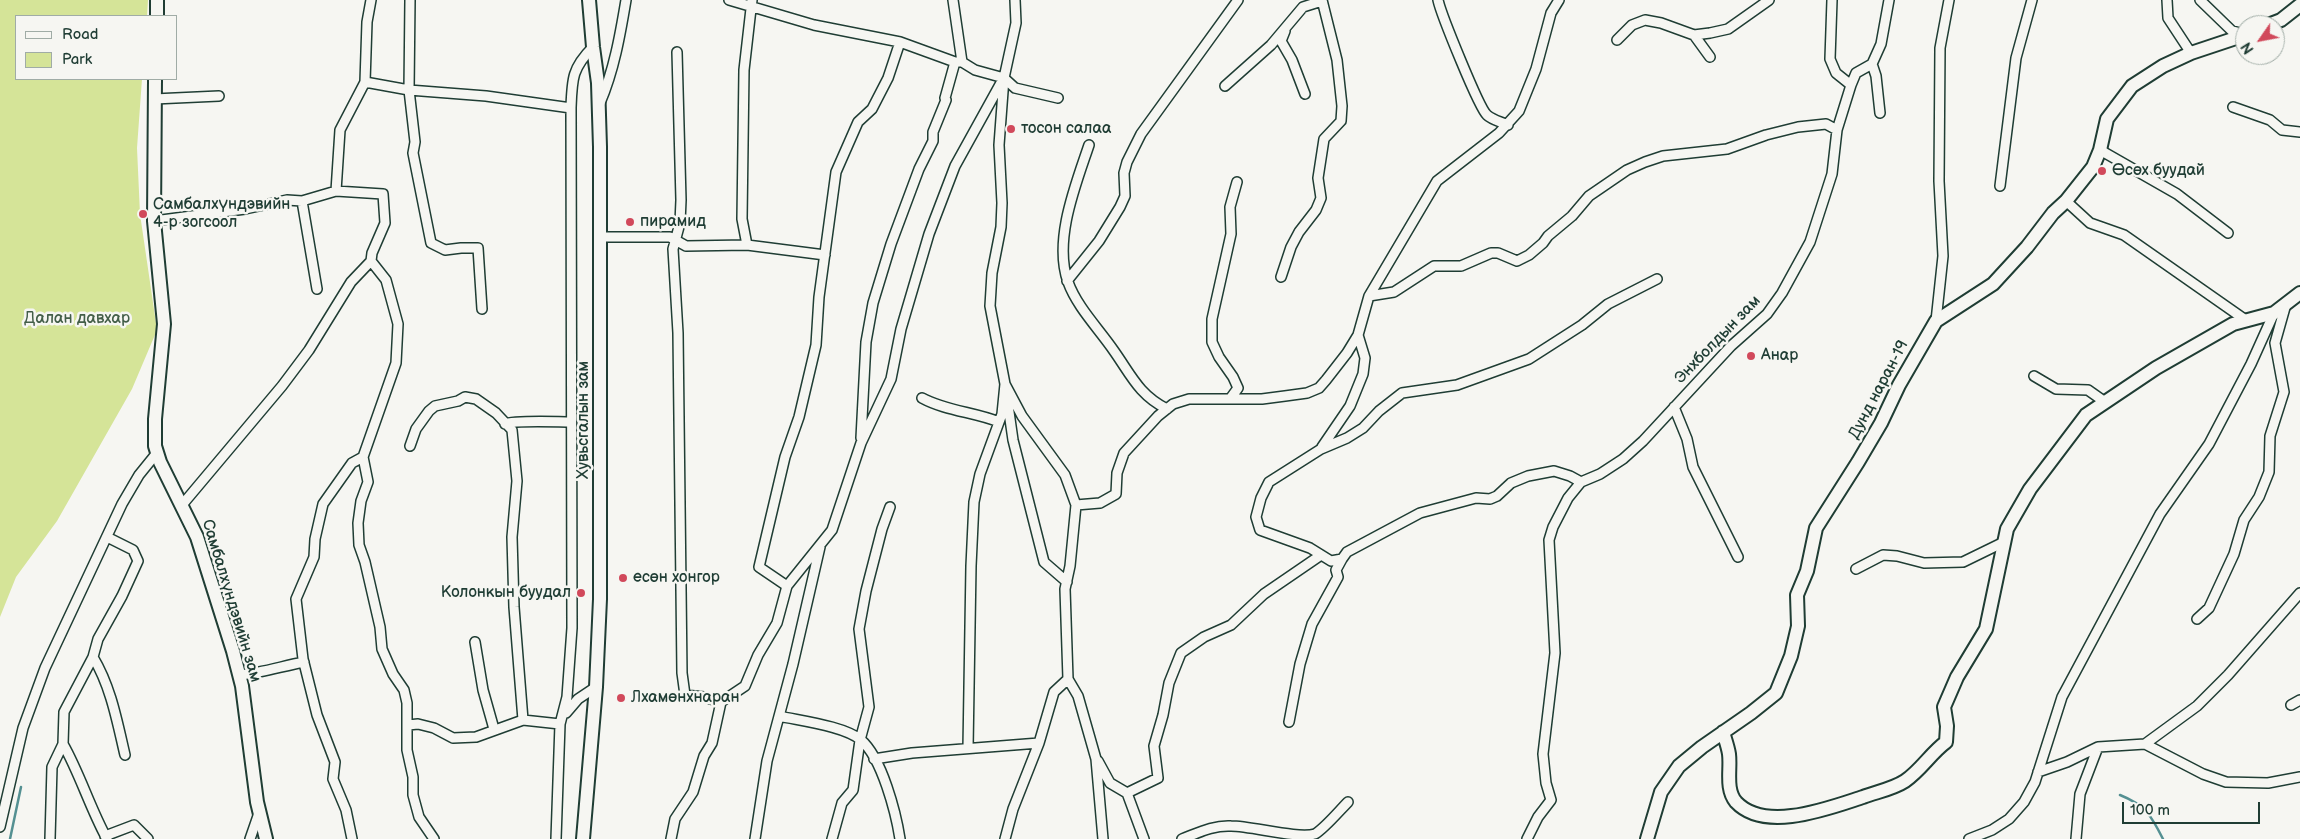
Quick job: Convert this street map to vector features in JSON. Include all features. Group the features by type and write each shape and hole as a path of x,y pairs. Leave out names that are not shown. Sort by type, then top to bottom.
{"street":[{"path":"157,0 157,15"},
{"path":"336,191 340,130 365,82 367,22 371,0"},
{"path":"410,0 409,90 416,142 413,153 431,243 445,250 478,248 482,309"},
{"name":"Хувьсгалын зам","path":"583,839 596,687 600,591 599,106 589,0"},
{"path":"599,106 609,82 620,46 626,0"},
{"path":"729,0 752,3 814,25 900,42 959,62 975,70 1004,78 1014,88 1058,98"},
{"path":"861,444 866,342 874,303 891,244 919,169 932,141 933,132 959,62 953,0"},
{"path":"1015,0 1016,22 1004,78 999,145 1002,203 1001,226 992,273 990,306 1005,384 1013,440 1044,562 1067,582"},
{"path":"1068,281 1099,241 1120,207 1125,196 1124,174 1126,162 1141,134 1238,0"},
{"path":"1438,0 1443,19 1477,100 1486,115 1508,125"},
{"path":"1076,506 1100,503 1116,494 1117,473 1124,453 1173,404 1189,399 1230,400 1285,396 1307,393 1319,388 1347,354 1358,335 1369,296 1437,181 1508,125 1519,111 1528,92 1550,13 1559,0"},
{"path":"1617,40 1632,25 1645,20 1661,23 1694,35 1728,29 1769,0"},
{"path":"1832,0 1830,59 1836,73 1851,86"},
{"name":"Энхболдын зам","path":"1527,839 1538,817 1551,800 1546,783 1543,754 1555,654 1553,581 1549,540 1553,527 1568,498 1581,482 1600,474 1623,459 1648,436 1731,346 1767,314 1782,292 1810,242 1832,174 1837,130 1851,86 1856,73 1872,64 1882,44 1889,0"},
{"path":"1936,322 1943,256 1939,181 1940,48 1948,0"},
{"path":"2000,186 2016,58 2032,0"},
{"path":"2167,0 2168,18 2191,54"},
{"path":"2200,0 2232,31 2235,32"},
{"path":"1226,86 1271,44 1303,6 1322,1 1337,60 1342,106 1341,121 1324,139 1318,178 1321,198 1316,210 1299,232 1291,248 1281,278"},
{"path":"747,245 742,219 744,70 752,3"},
{"path":"2285,17 2300,4"},
{"path":"1287,26 1281,41 1292,60 1304,94"},
{"path":"1694,35 1710,57"},
{"name":"Дунд наран-19","path":"1647,839 1662,792 1679,766 1776,693 1791,656 1798,626 1797,595 1807,571 1816,528 1867,447 1898,385 1936,322 1993,284 2066,200 2093,167 2100,150 2106,119 2132,86 2163,66 2235,38"},
{"path":"787,586 759,567 785,457 799,417 816,346 836,172 858,122 872,109 888,78 900,42"},
{"path":"556,839 560,724 567,698 571,669 571,108 575,71 579,60 593,47"},
{"path":"677,52 681,200 680,223 674,249 678,343 682,673 685,695 704,697 721,702"},
{"path":"1872,64 1876,76 1880,113"},
{"path":"672,839 676,819 694,792 704,756 712,743 721,702 745,686 758,655 777,623 787,586 832,530 861,444 891,379 900,329 928,234 956,166 1004,78"},
{"name":"Самбалхүндэвийн зам","path":"155,80 154,221 164,324 162,362 155,419 156,454 199,543 240,675 259,812 266,839"},
{"path":"365,82 409,90 486,96 571,108"},
{"path":"154,99 219,96"},
{"path":"2233,107 2270,120 2282,130 2300,132"},
{"path":"1369,296 1394,292 1434,266 1461,266 1491,253 1498,253 1517,260 1529,255 1572,216 1589,196 1627,170 1645,162 1663,156 1727,149 1766,134 1798,127 1826,124 1837,130"},
{"path":"1089,144 1079,178 1073,189 1064,230 1068,281 1081,306 1111,346 1136,386 1154,403 1167,409"},
{"path":"2100,150 2177,194 2228,233"},
{"path":"1230,400 1238,388 1233,377 1218,357 1212,342 1212,319 1231,234 1230,207 1237,182"},
{"path":"154,221 246,209 287,200 302,201 336,191 383,194 386,223 372,254 371,261 351,282 309,350 282,386 182,506"},
{"path":"2066,200 2090,223 2124,235 2247,320"},
{"path":"302,201 317,288"},
{"path":"599,236 670,237 686,246 747,245 825,255"},
{"path":"371,261 386,280 398,324 396,363 363,457 368,482 361,500 358,523 359,545 365,562 380,627 382,649 393,674 404,690 407,702 407,750 413,778 413,795 419,817 434,839"},
{"path":"1342,559 1331,560 1293,541 1260,530 1256,517 1260,498 1269,482 1321,449 1362,428 1379,411 1402,394 1456,386 1540,354 1582,325 1608,304 1657,280"},
{"path":"1968,839 1992,830 2009,819 2024,802 2038,772 2062,697 2160,514 2209,444 2251,364 2274,314 2300,292"},
{"path":"2197,619 2209,608 2234,554 2244,520 2259,497 2269,472 2270,436 2284,392 2275,343 2286,304"},
{"path":"1723,732 1728,751 1730,786 1735,800 1746,810 1758,815 1780,817 1813,812 1852,801 1904,781 1946,742 1947,726 1944,707 1957,676 1986,629 2007,529 2030,489 2086,415 2156,368 2233,324 2274,314"},
{"path":"1321,449 1350,406 1363,374 1365,358 1358,335"},
{"path":"2034,376 2056,389 2088,390 2106,402"},
{"path":"968,748 974,502 980,474 1002,414 1005,384"},
{"path":"1005,384 1022,416 1065,475 1076,506 1067,582 1068,679 1078,696 1096,759 1103,839"},
{"path":"410,446 416,429 429,411 436,406 458,401 465,397 476,399 496,413 512,430 517,481 512,537 514,607 523,720"},
{"path":"922,398 933,404 999,422"},
{"path":"1674,407 1687,439 1693,467 1738,557"},
{"path":"505,424 510,421 523,423 570,422"},
{"path":"0,827 16,758 45,668 107,537 139,475 156,454"},
{"path":"352,839 346,810 333,779 334,762 317,715 304,662 298,629 296,599 314,557 315,540 323,504 352,463 363,457"},
{"path":"1289,722 1300,664 1312,624 1338,577 1336,570 1348,552 1420,513 1476,498 1490,499 1497,496 1511,483 1528,476 1554,472 1570,476 1581,482"},
{"path":"832,839 842,804 853,790 860,740 869,707 859,629 871,573 890,507"},
{"path":"50,839 52,767 63,744 64,712 93,657 98,639 122,596 138,561 133,550 107,537"},
{"path":"1856,569 1882,555 1897,556 1924,563 1963,562 2004,542"},
{"path":"755,839 767,761 820,546"},
{"path":"1126,793 1158,778 1154,746 1163,715 1169,683 1181,653 1204,637 1231,625 1264,594 1321,555"},
{"path":"2145,744 2197,706 2228,675 2300,594"},
{"path":"475,642 483,690 494,729"},
{"path":"93,657 111,696 125,755"},
{"path":"240,675 304,662"},
{"path":"1005,839 1014,809 1039,743 1054,692 1068,679"},
{"path":"560,724 572,704 596,687"},
{"path":"2291,705 2300,700"},
{"path":"779,716 834,728 860,740 874,759 895,807 900,839"},
{"path":"408,725 418,724 434,728 453,738 476,737 523,720 560,724"},
{"path":"874,759 912,753 1039,743"},
{"path":"63,744 75,765 84,792 106,838 134,825 148,839"},
{"path":"2038,772 2067,762 2098,747 2145,744 2203,774 2226,782 2268,783 2300,777"},
{"path":"2076,839 2080,794 2098,747"},
{"path":"1096,759 1110,783 1126,793 1144,839"},
{"path":"1182,839 1213,827 1229,826 1245,827 1287,837 1314,835 1348,802"},
{"path":"250,839 259,812"}],"green space":[{"name":"Далан давхар","path":"0,0 148,0 147,15 15,15 15,80 142,80 137,148 140,214 157,330 132,389 57,521 16,577 0,617"}],"waterway":[{"path":"10,839 21,787"},
{"path":"2120,795 2136,803 2146,812 2155,823 2163,839"}],"place":[{"name":"тосон салаа","path":"1011,129"},
{"name":"Өсөх буудай","path":"2102,171"},
{"name":"Самбалхүндэвийн 4-р зогсоол","path":"143,214"},
{"name":"пирамид","path":"630,222"},
{"name":"Анар","path":"1751,356"},
{"name":"есөн хонгор","path":"623,578"},
{"name":"Колонкын буудал","path":"581,593"},
{"name":"Лхамөнхнаран","path":"621,698"}]}
